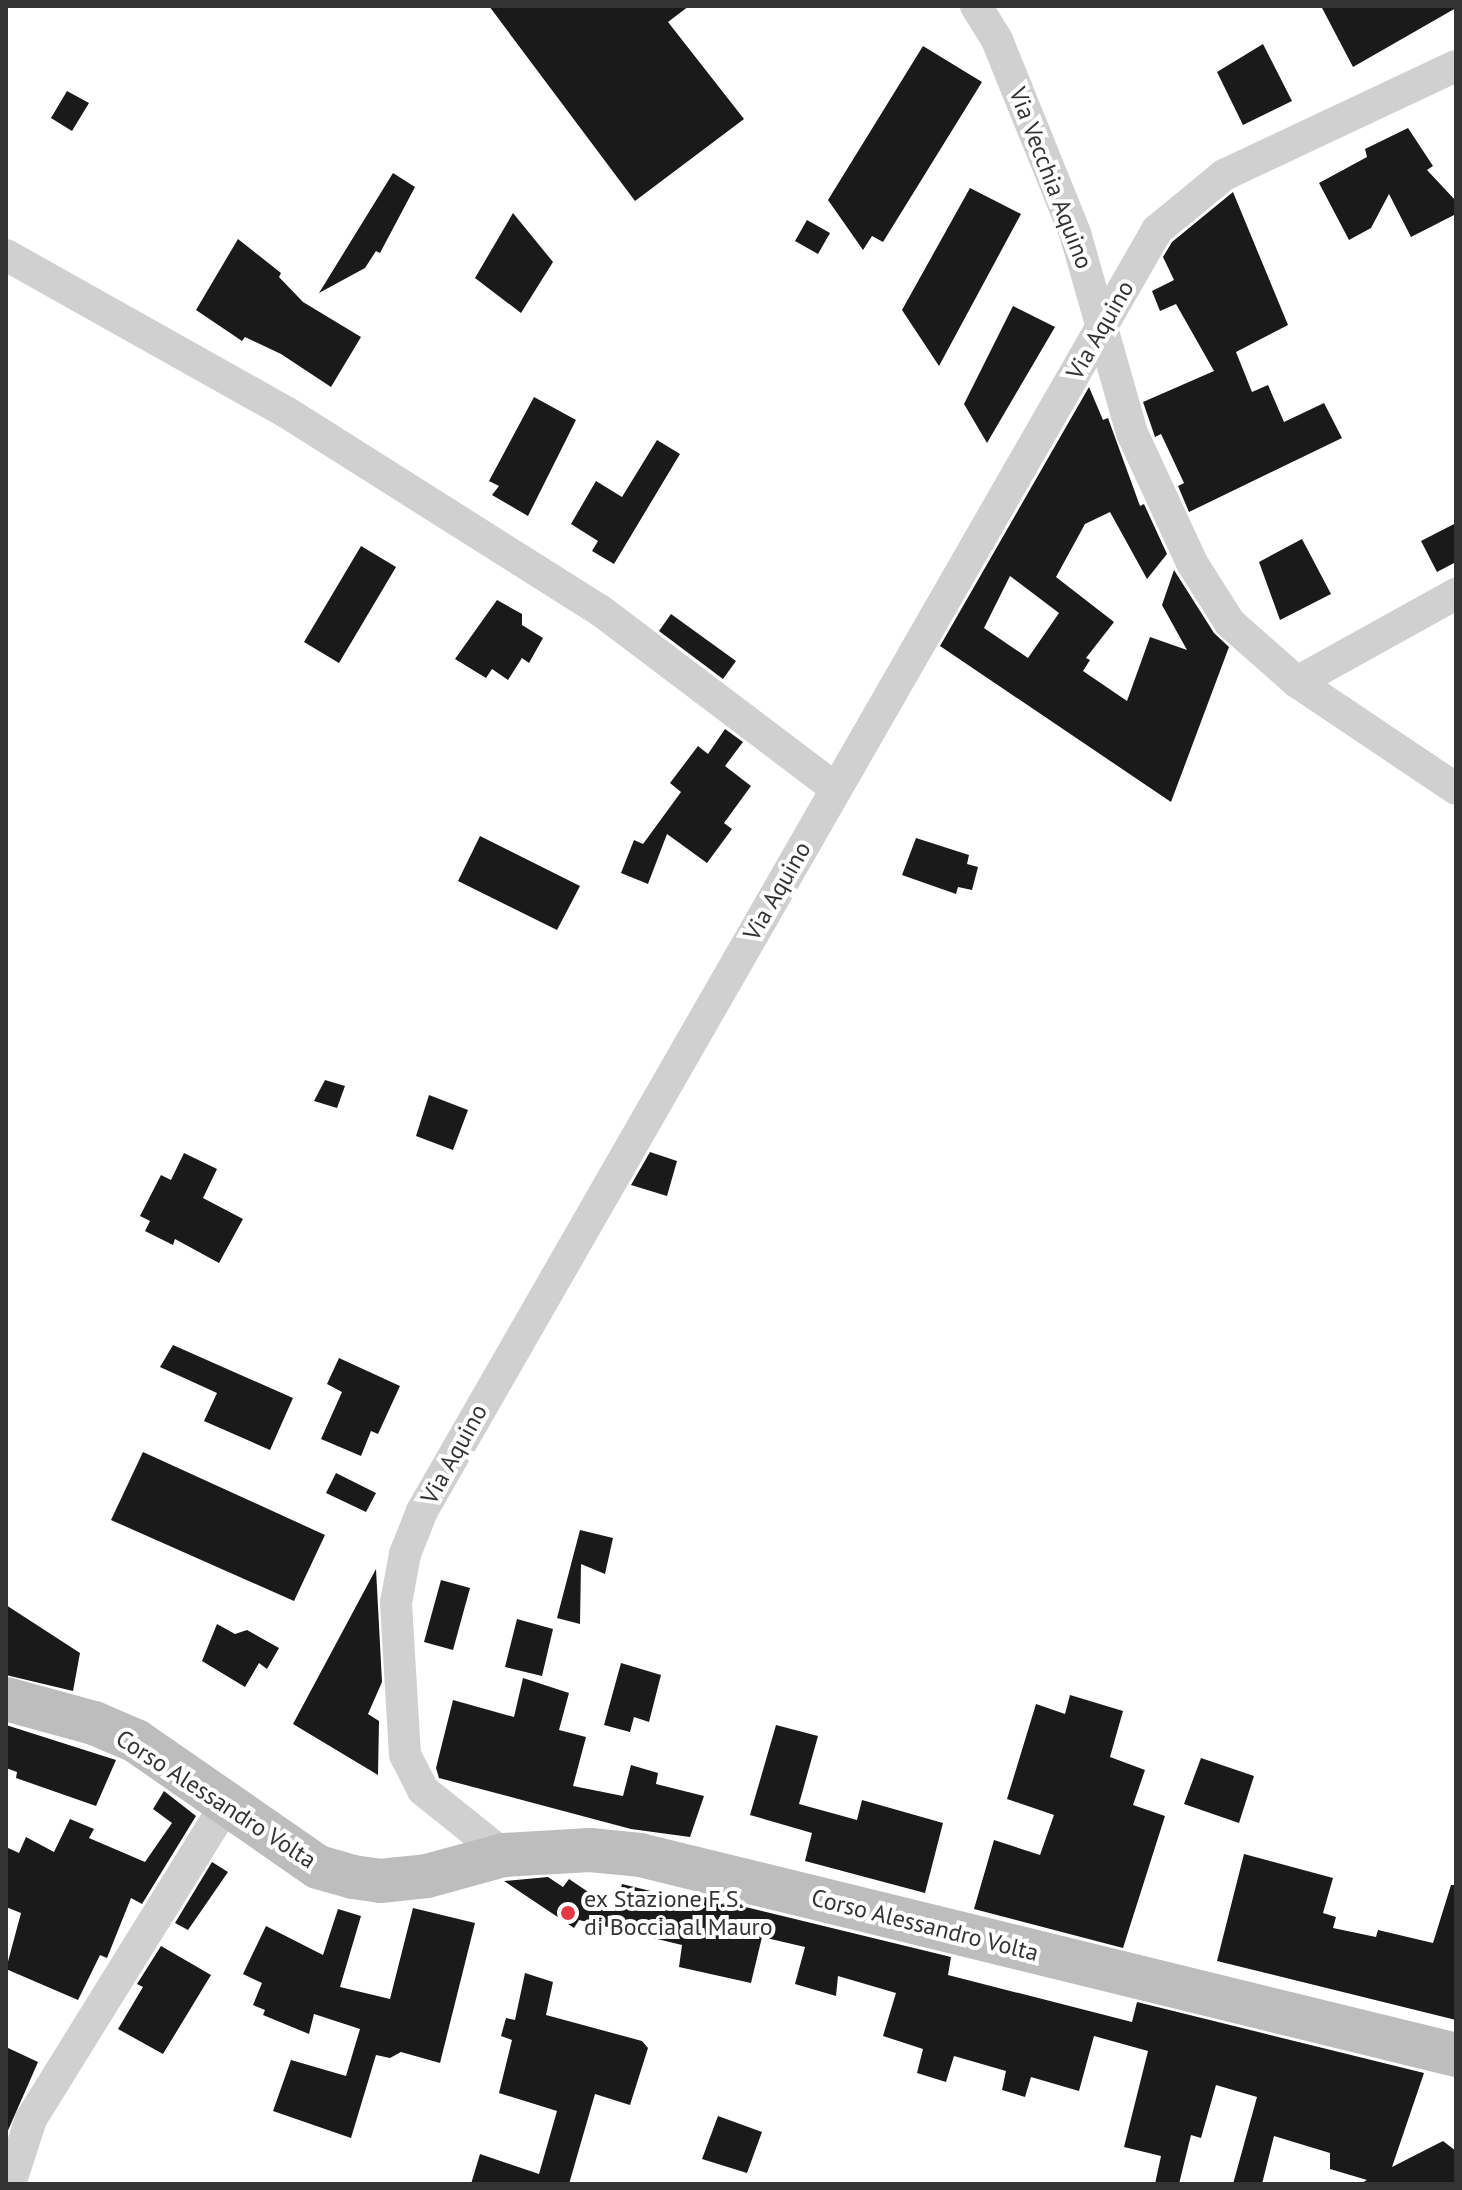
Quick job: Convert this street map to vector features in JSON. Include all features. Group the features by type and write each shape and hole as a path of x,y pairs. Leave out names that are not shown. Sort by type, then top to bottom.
{"main road":[{"name":"Corso Alessandro Volta","path":"6,1699 94,1723 136,1741 318,1867 353,1877 380,1881 427,1876 504,1855 590,1850 640,1855 1456,2055"}],"street":[{"name":"Via Vecchia Aquino","path":"976,6 997,40 1069,218 1103,323 1132,433 1192,563 1230,623 1297,682 1456,789"},
{"name":"Via Aquino","path":"504,1855 423,1790 405,1755 396,1634 405,1554 442,1475 1157,230 1193,197 1224,175 1456,66"},
{"path":"6,255 286,412 601,611 836,789"},
{"path":"1297,682 1456,594"},
{"path":"10,2184 31,2119 226,1804"}],"building":[{"path":"489,6 689,6 668,22 744,119 635,201"},
{"path":"1321,6 1456,6 1456,8 1353,67"},
{"path":"1263,44 1292,101 1243,125 1217,72"},
{"path":"923,46 982,82 883,242 872,236 863,250 828,200"},
{"path":"67,91 89,103 72,131 51,118"},
{"path":"1408,128 1433,166 1427,170 1456,201 1456,214 1411,237 1389,194 1371,228 1349,240 1319,183 1367,157 1365,149"},
{"path":"393,173 415,187 380,253 376,251 365,268 319,293"},
{"path":"970,188 1021,214 939,366 902,310"},
{"path":"1233,192 1288,325 1236,352 1252,392 1268,385 1284,422 1324,403 1342,438 1189,512 1178,486 1184,483 1161,434 1155,437 1143,402 1214,371 1176,304 1160,311 1152,291 1174,280 1163,257 1172,242"},
{"path":"513,213 553,262 521,313 475,278"},
{"path":"807,220 830,233 818,254 795,241"},
{"path":"238,239 281,273 279,277 303,302 361,337 331,387 281,354 245,337 242,341 196,310"},
{"path":"1013,306 1055,327 987,443 964,404"},
{"path":"1089,387 1103,420 1108,418 1140,506 1144,504 1167,554 1147,579 1110,512 1085,524 1056,577 1114,622 1086,658 1090,660 1083,671 1127,701 1150,637 1187,650 1162,605 1174,570 1214,633 1229,647 1171,802 940,646","holes":["1010,576 1059,613 1028,658 984,628"]},
{"path":"534,397 576,420 528,516 492,495 499,486 489,481"},
{"path":"657,440 680,454 614,564 592,551 598,541 571,524 596,481 622,497"},
{"path":"1456,523 1456,562 1437,572 1421,541"},
{"path":"1302,539 1331,594 1280,620 1259,562"},
{"path":"361,546 396,567 339,663 304,642"},
{"path":"497,600 522,614 522,625 543,638 529,663 522,658 508,680 492,669 486,678 455,659"},
{"path":"671,614 736,661 723,679 659,631"},
{"path":"725,729 743,742 725,766 751,786 724,823 732,829 707,863 667,834 648,884 621,873 634,840 643,844 681,792 670,783 698,746 708,754"},
{"path":"480,836 580,886 557,930 458,881"},
{"path":"916,838 969,855 967,864 978,867 972,890 958,887 956,894 902,875"},
{"path":"325,1080 345,1086 337,1108 314,1101"},
{"path":"429,1095 468,1110 453,1150 416,1136"},
{"path":"650,1152 677,1161 667,1196 631,1185"},
{"path":"184,1153 217,1169 203,1198 243,1219 219,1263 175,1239 173,1245 145,1231 150,1221 140,1216 161,1175 171,1180"},
{"path":"173,1345 293,1398 270,1450 204,1421 217,1393 160,1367"},
{"path":"339,1358 400,1386 378,1434 371,1431 361,1456 321,1439 342,1392 327,1384"},
{"path":"143,1452 325,1535 294,1601 111,1520"},
{"path":"336,1473 376,1493 366,1512 326,1493"},
{"path":"580,1530 613,1538 605,1574 581,1564 580,1624 557,1618"},
{"path":"376,1569 382,1682 368,1714 379,1721 378,1775 293,1724"},
{"path":"441,1580 470,1588 453,1650 424,1642"},
{"path":"6,1605 80,1653 73,1691 6,1675"},
{"path":"517,1619 553,1629 542,1676 505,1667"},
{"path":"217,1624 235,1634 247,1630 279,1648 267,1669 259,1663 245,1687 202,1661"},
{"path":"621,1663 661,1675 649,1722 634,1717 630,1732 604,1725"},
{"path":"523,1678 569,1693 559,1730 586,1737 573,1786 623,1796 631,1765 658,1773 656,1784 704,1796 690,1837 631,1829 439,1778 436,1768 453,1700 514,1717"},
{"path":"1070,1695 1123,1711 1110,1757 1145,1770 1133,1805 1165,1816 1123,1948 974,1909 994,1840 1040,1855 1054,1815 1007,1799 1036,1704 1065,1714"},
{"path":"6,1725 116,1760 96,1806 16,1778 17,1772 6,1768"},
{"path":"776,1725 818,1736 799,1804 857,1820 862,1800 943,1823 925,1893 805,1861 812,1833 750,1815"},
{"path":"1201,1758 1254,1776 1239,1823 1184,1804"},
{"path":"164,1791 196,1816 142,1904 131,1898 107,1958 100,1955 78,2000 6,1969 21,1913 6,1907 6,1847 19,1853 26,1837 54,1852 70,1819 94,1829 89,1838 145,1862 172,1823 153,1809"},
{"path":"1244,1854 1333,1878 1323,1913 1336,1917 1333,1928 1376,1937 1378,1930 1433,1943 1451,1885 1456,1885 1456,2020 1217,1961"},
{"path":"212,1862 228,1872 188,1930 175,1923"},
{"path":"548,1877 563,1887 569,1879 615,1910 622,1884 695,1902 696,1895 951,1957 948,1975 1132,2022 1137,2002 1424,2073 1392,2167 1443,2141 1456,2151 1456,2184 1360,2184 1367,2180 1330,2169 1330,2153 1274,2136 1262,2184 1233,2184 1257,2097 1216,2085 1201,2138 1191,2135 1179,2184 1155,2184 1161,2156 1124,2147 1148,2051 1094,2036 1079,2091 1031,2077 1025,2097 1002,2090 1006,2071 954,2056 946,2082 917,2073 923,2049 883,2036 896,1993 838,1976 836,1996 795,1984 805,1947 762,1937 751,1983 679,1967 682,1945 579,1920 574,1928 504,1881"},
{"path":"413,1908 475,1923 440,2063 401,2052 390,2058 376,2055 351,2138 273,2111 291,2060 346,2076 360,2029 314,2014 309,2034 263,2015 265,2010 253,2005 262,1983 243,1974 266,1926 323,1955 338,1909 361,1916 340,1987 390,1999"},
{"path":"161,1946 211,1975 163,2054 118,2029 143,1987 137,1984"},
{"path":"525,1973 553,1982 546,2015 642,2041 648,2048 630,2105 595,2094 569,2184 471,2184 480,2154 539,2174 557,2111 499,2093 512,2040 501,2036 506,2018 515,2020"},
{"path":"6,2047 38,2062 6,2135"},
{"path":"718,2116 762,2132 747,2173 702,2159"}],"place":[{"name":"ex Stazione F.S. di Boccia al Mauro","path":"568,1913"}]}
